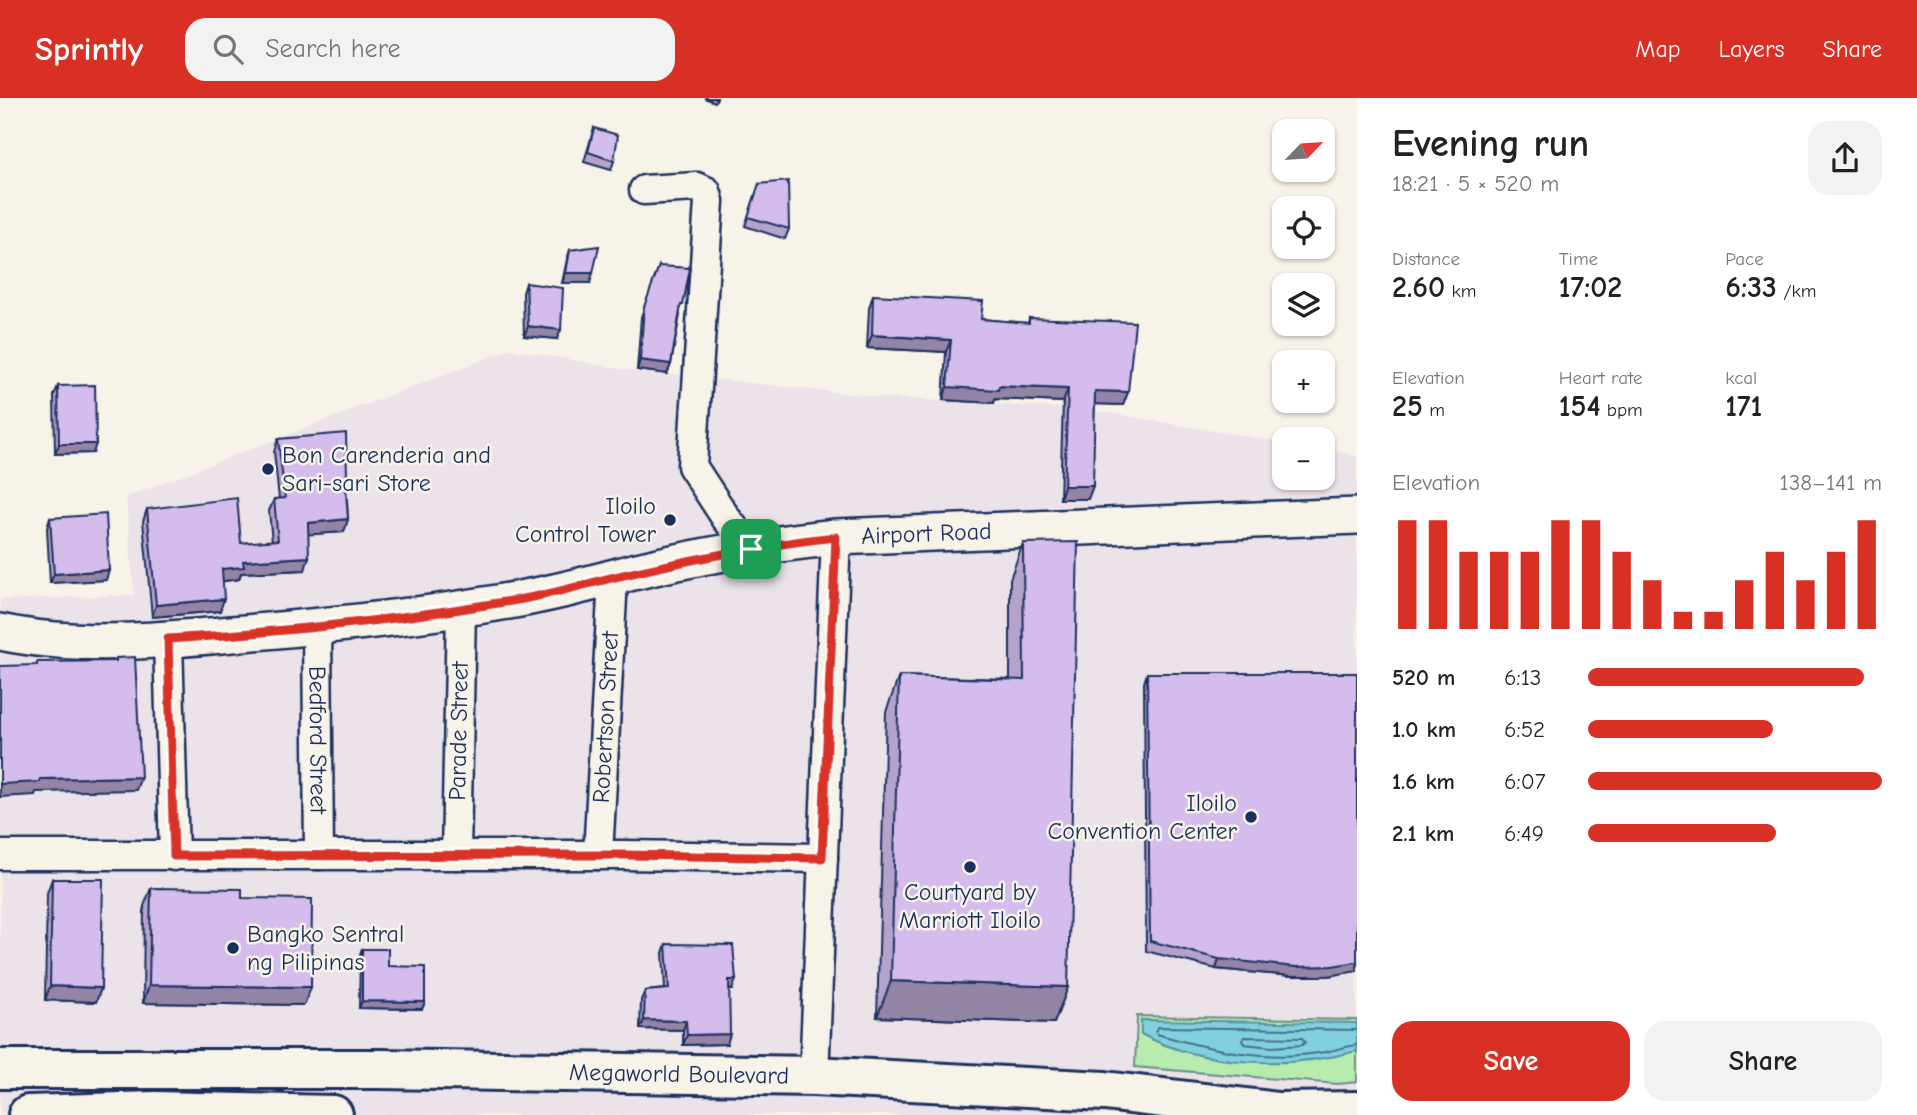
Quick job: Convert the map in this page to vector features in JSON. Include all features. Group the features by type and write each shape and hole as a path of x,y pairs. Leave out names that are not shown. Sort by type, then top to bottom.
{"main road":[{"name":"Megaworld Boulevard","path":"0,1069 379,1069 814,1076 1105,1091 1278,1112 1357,1111"},
{"path":"28,1115 155,1111 333,1115"}],"street":[{"path":"644,190 697,187 706,191 709,201 692,466 726,518 751,549"},
{"name":"Airport Road","path":"0,632 34,639 168,639 317,626 461,609 560,591 634,572 751,549 836,537 1357,516"},
{"path":"814,1076 836,537"},
{"name":"Robertson Street","path":"598,855 613,579"},
{"name":"Parade Street","path":"456,855 461,609"},
{"name":"Bedford Street","path":"317,626 319,855"},
{"path":"168,639 174,856"},
{"path":"0,855 598,855 822,858"}],"shaded area":[{"path":"511,349 620,369 890,398 1093,410 1272,441 1272,490 1335,490 1335,451 1357,456 1357,1115 0,1115 0,600 134,595 126,497"}],"green space":[{"path":"1137,1016 1357,1020 1357,1082 1338,1084 1135,1067"}],"water":[{"path":"1141,1020 1357,1023 1357,1051 1304,1061 1248,1062 1219,1059 1165,1045 1141,1034"}],"building":[{"path":"594,128 618,135 614,161 588,152"},
{"path":"788,181 789,229 748,217 759,184"},
{"path":"599,246 593,273 566,273 570,250"},
{"path":"659,266 690,268 671,364 640,360 644,307"},
{"path":"526,283 563,288 561,330 528,326"},
{"path":"873,295 983,301 981,319 1029,323 1029,318 1135,322 1128,392 1095,391 1093,486 1064,486 1068,389 999,386 998,390 947,387 951,340 872,335"},
{"path":"95,385 96,444 59,444 58,386"},
{"path":"346,433 348,519 308,523 309,557 243,561 244,567 222,569 224,599 156,605 147,509 237,498 241,543 278,540 274,499 285,498 278,439"},
{"path":"106,514 109,570 54,574 50,518"},
{"name":"Courtyard by Marriott Iloilo","path":"1078,542 1068,987 891,981 899,676 1024,680 1023,543"},
{"path":"135,657 141,777 40,779 40,782 0,784 0,666 37,665 37,662 116,661 116,658"},
{"name":"Iloilo Convention Center","path":"1147,673 1357,673 1357,962 1296,967 1219,959 1150,941"},
{"path":"52,879 103,879 101,988 50,986"},
{"path":"151,888 242,889 242,898 312,899 311,987 149,985"},
{"path":"666,944 733,945 736,980 729,980 730,1034 687,1035 686,1021 644,1020 645,991 669,989"},
{"path":"362,949 388,949 388,966 425,967 425,1002 362,1001"}],"place":[{"name":"Bon Carenderia and Sari-sari Store","path":"268,469"},
{"name":"Iloilo Control Tower","path":"670,520"},
{"name":"Iloilo Convention Center","path":"1251,817"},
{"name":"Courtyard by Marriott Iloilo","path":"970,867"},
{"name":"Bangko Sentral ng Pilipinas","path":"233,948"}],"route":[{"path":"836,537 822,858 624,855 174,856 168,639 295,629 461,609 572,589 634,572 751,549 836,537"}]}
